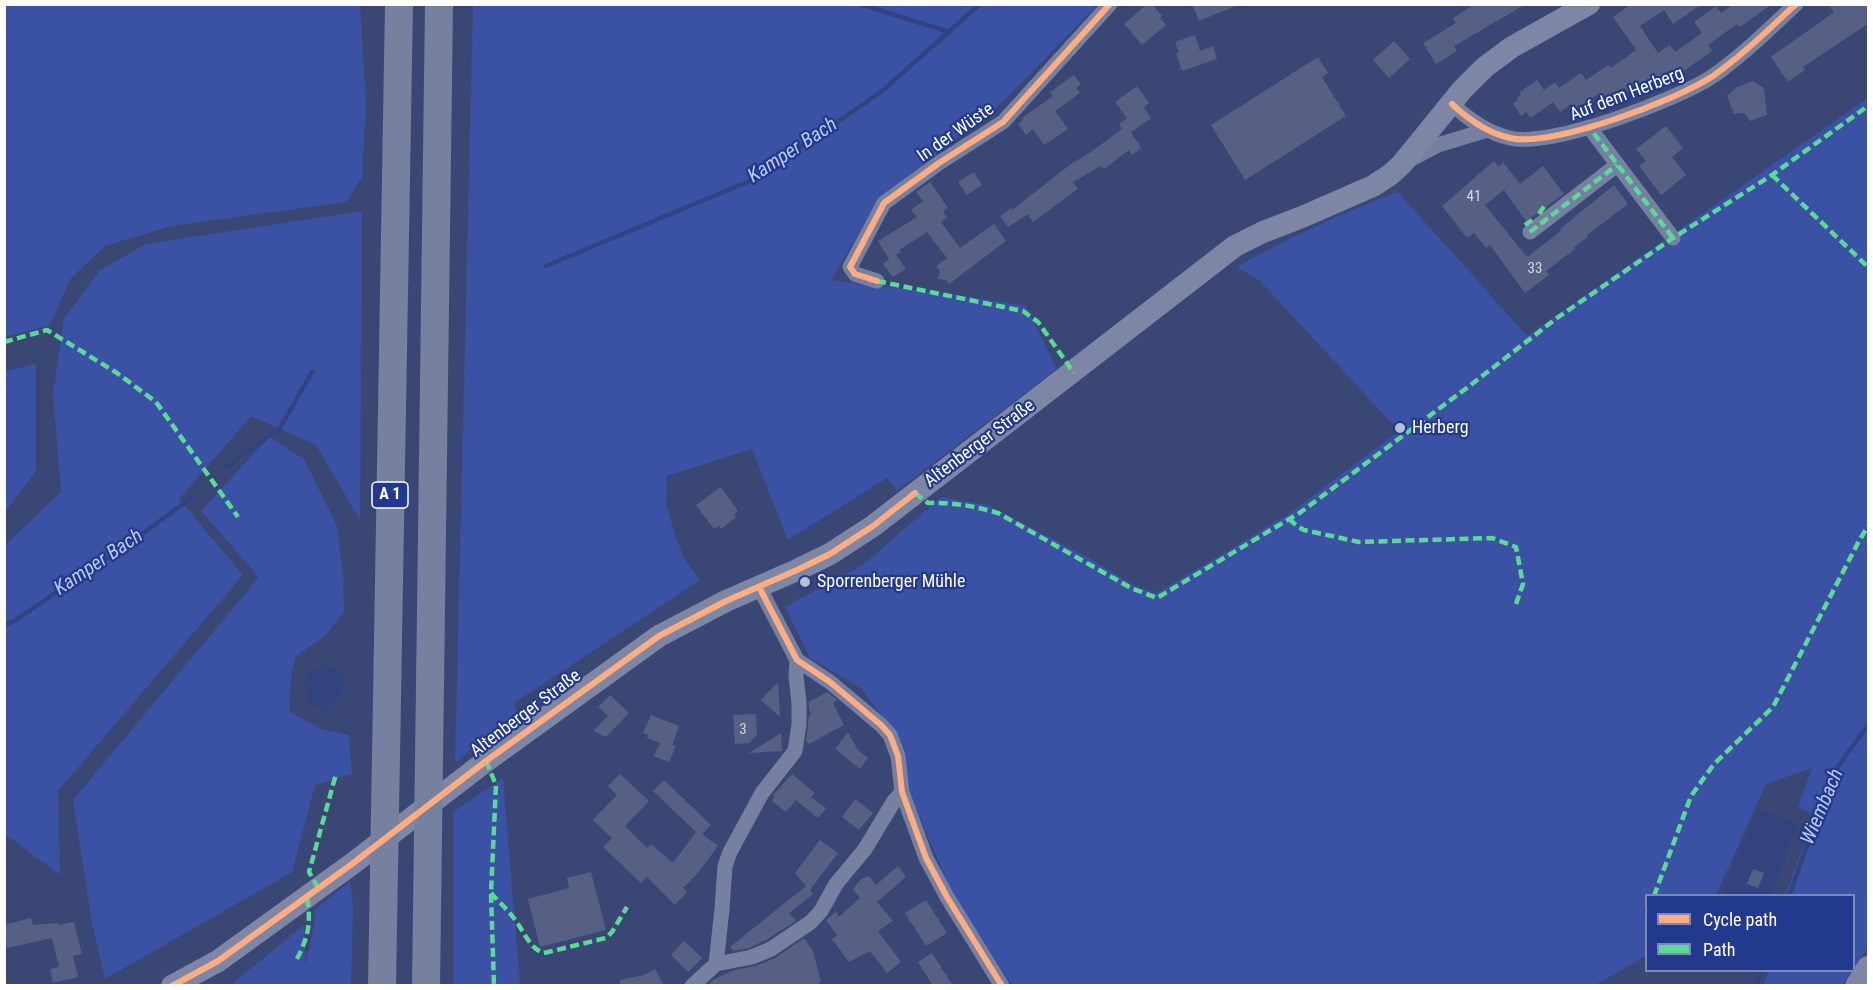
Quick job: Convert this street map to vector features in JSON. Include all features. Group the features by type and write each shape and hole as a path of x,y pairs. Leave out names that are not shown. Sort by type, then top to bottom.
{"highway":[{"name":"A 1","path":"382,986 399,4"},
{"name":"A 1","path":"426,986 439,4"}],"main road":[{"name":"Altenberger Straße","path":"172,986 218,961 658,636 693,617 830,554 873,526 1235,246 1373,186 1390,175 1402,164 1473,79 1490,63 1512,47 1589,4"},
{"path":"1856,986 1869,967"}],"street":[{"name":"In der Wüste","path":"877,281 855,274 850,267 884,203 939,163 1003,122 1110,4"},
{"name":"Auf dem Herberg","path":"1452,104 1475,124 1510,138 1526,140 1558,136 1589,127 1635,112 1711,77 1796,4"},
{"name":"Auf dem Herberg","path":"1589,127 1673,238"},
{"path":"1402,164 1438,145 1487,130"},
{"path":"1530,232 1617,165"},
{"path":"759,587 797,660 830,682 890,735 898,756 902,792 926,858 936,879 1002,986"},
{"path":"716,964 727,859 762,793 795,751 799,724 797,660"},
{"path":"692,986 716,964 752,957 771,949 811,922 821,911 836,884 865,849 894,801 902,792"}],"shaded area":[{"path":"5,4 360,5 366,102 362,177 346,202 172,226 105,246 71,278 50,325 5,337"},
{"path":"473,5 1097,5 1003,102 879,199 831,280 1026,306 1057,369 897,491 887,478 788,540 752,449 667,476 666,503 675,535 685,560 700,580 514,703 517,714 502,723 455,763"},
{"path":"1868,98 1868,947 1855,967 1855,894 1785,894 1815,815 1798,807 1812,768 1766,784 1716,894 1645,894 1645,908 1643,908 1645,957 1595,985 1012,985 954,898 914,804 892,729 861,688 810,658 785,607 863,565 941,497 988,505 1091,559 1135,586 1157,593 1287,515 1399,431 1259,280 1237,267 1316,226 1398,192 1527,336"},
{"path":"362,211 360,520 316,445 251,416 179,499 243,575 58,791 60,875 5,834 4,546 61,492 53,393 64,319 100,270 146,244"},
{"path":"36,364 36,471 5,512 5,371"},
{"path":"269,437 304,459 337,526 343,575 344,612 325,636 296,656 289,698 290,712 321,729 349,735 352,774 315,785 292,872 105,979 92,923 73,800 259,577 201,511"},
{"path":"326,665 343,674 344,685 340,695 325,711 309,704 304,685 309,672"},
{"path":"503,778 520,985 453,985 453,812"},
{"path":"1758,809 1798,823 1771,894 1723,894"},
{"path":"350,881 353,909 351,985 231,985 304,925 305,966 314,926 315,910"},
{"path":"1768,972 1851,972 1842,986 1764,984"}],"building":[{"path":"1147,4 1152,4 1166,25 1142,45 1124,24"},
{"path":"1192,4 1238,4 1238,5 1199,21"},
{"path":"1475,4 1526,4 1454,46 1457,51 1436,64 1423,43 1456,23 1453,18"},
{"path":"1631,4 1702,4 1673,24 1664,10 1640,26 1658,53 1670,45 1675,52 1702,33 1694,22 1716,6 1721,13 1734,4 1772,4 1740,27 1737,24 1708,45 1712,51 1681,73 1680,77 1673,76 1671,83 1667,82 1661,87 1655,79 1643,88 1640,83 1628,92 1624,87 1602,102 1597,95 1575,111 1571,104 1560,112 1553,102 1531,118 1526,112 1521,116 1513,104 1521,95 1520,92 1537,80 1544,90 1555,82 1559,88 1581,73 1586,80 1608,65 1611,68 1636,50 1613,17"},
{"path":"1828,4 1869,4 1869,23 1803,67 1805,70 1788,82 1771,57 1834,12"},
{"path":"1195,35 1200,51 1213,46 1217,59 1182,71 1175,42"},
{"path":"1394,41 1410,59 1389,78 1373,60"},
{"path":"1318,57 1328,73 1322,77 1346,116 1245,180 1211,125"},
{"path":"1074,75 1081,84 1076,88 1080,93 1055,111 1068,129 1044,145 1033,129 1026,135 1018,124 1023,120 1022,118 1053,96 1050,92"},
{"path":"1753,81 1764,88 1767,115 1750,121 1744,113 1734,114 1727,96 1737,87"},
{"path":"1137,86 1149,103 1144,107 1151,118 1131,132 1141,148 1132,155 1129,150 1104,169 1101,166 1073,182 1078,189 1033,222 1028,214 1008,227 1000,216 1011,208 1012,210 1071,164 1122,129 1119,124 1127,118 1115,102"},
{"path":"1666,126 1683,148 1672,157 1686,175 1661,195 1639,166 1646,161 1636,149"},
{"path":"1494,161 1499,167 1503,162 1520,184 1543,166 1564,194 1526,221 1504,190 1485,205 1527,257 1614,185 1628,204 1587,235 1588,237 1574,247 1575,249 1546,271 1549,275 1525,293 1490,245 1486,248 1474,233 1467,238 1442,206"},
{"path":"974,172 982,185 967,195 958,182"},
{"path":"930,182 948,208 943,211 947,218 941,222 960,248 994,224 1006,241 949,284 946,280 938,279 940,271 936,266 947,258 927,232 899,250 901,252 896,255 906,269 893,277 883,264 893,256 889,259 878,241 917,217 911,210 923,201 916,192"},
{"path":"721,487 738,511 734,515 736,517 721,529 719,526 714,529 696,505"},
{"path":"778,682 780,717 761,700"},
{"path":"827,692 837,700 833,703 844,725 809,744 806,741 811,714 809,702"},
{"path":"610,695 629,713 606,737 593,731 608,716 598,707"},
{"path":"756,714 757,735 749,743 735,744 733,715"},
{"path":"651,715 679,726 672,745 676,746 669,762 654,756 660,743 647,738 648,735 643,733"},
{"path":"848,732 858,750 868,758 860,769 835,749"},
{"path":"781,733 782,751 749,753"},
{"path":"620,774 649,801 625,826 647,848 651,844 673,863 696,832 653,791 664,780 711,825 702,834 718,846 698,873 683,888 687,892 675,905 647,877 641,883 603,847 612,838 593,820 617,795 608,786"},
{"path":"792,774 815,793 811,797 826,808 818,818 796,800 786,812 772,801 775,797 773,795"},
{"path":"855,799 873,813 859,830 842,817"},
{"path":"820,840 838,853 810,890 813,894 789,913 796,921 766,940 749,948 733,951 730,947 806,886 795,873"},
{"path":"898,866 906,877 877,902 893,921 878,931 901,962 887,973 870,951 849,962 832,939 837,935 826,920 836,912 839,917 860,898 853,889 861,879 869,876 876,885"},
{"path":"1753,869 1764,873 1758,888 1747,884"},
{"path":"591,872 606,930 540,947 528,899 569,888 567,878"},
{"path":"926,900 947,933 926,946 905,913"},
{"path":"31,918 33,925 59,923 59,925 74,922 82,954 73,956 78,977 53,983 50,969 59,967 52,938 7,948 4,925"},
{"path":"804,938 813,951 821,982 815,986 707,986 713,980 734,970 756,966 775,958"},
{"path":"684,941 702,958 688,972 671,955"},
{"path":"932,953 953,986 933,986 918,962"},
{"path":"655,969 664,986 620,986 620,980 644,975"}],"waterway":[{"path":"860,4 949,32"},
{"name":"Kamper Bach","path":"546,266 752,180 881,92 980,4"},
{"name":"Kamper Bach","path":"226,467 280,428 312,372"},
{"name":"Kamper Bach","path":"4,625 14,621 137,538 191,498"},
{"name":"Wiembach","path":"1790,894 1832,775 1868,725"},
{"name":"Wiembach","path":"1757,981 1760,972"}],"marked path":[{"path":"915,493 928,503 963,505 998,513 1131,588 1157,598 1301,512 1557,318 1673,238 1772,175 1868,106"},
{"path":"1594,125 1589,127 1673,238"},
{"path":"1530,232 1617,165"},
{"path":"1772,175 1868,267"},
{"path":"1539,214 1545,205"},
{"path":"1525,225 1532,220"},
{"path":"877,281 1023,311 1038,322 1074,373"},
{"path":"4,342 47,330 117,373 156,402 238,517"},
{"path":"1289,519 1304,530 1359,542 1492,538 1516,547 1523,584 1516,604"},
{"path":"1655,894 1691,796 1714,764 1773,707 1868,526"},
{"path":"486,761 496,785 491,893 494,986"},
{"path":"318,888 309,872 336,774"},
{"path":"491,893 513,917 531,944 544,953 606,938 627,907"},
{"path":"297,959 308,929 307,896"}],"cycle path":[{"path":"877,281 855,274 850,267 884,203 939,163 1003,122 1110,4"},
{"path":"1452,104 1479,125 1510,138 1529,139 1554,136 1583,129 1644,109 1696,86 1745,51 1796,4"},
{"path":"172,986 218,961 352,864 486,761 659,636 726,601 830,554 873,526 915,493"},
{"path":"759,587 797,660 830,682 890,735 898,756 902,792 926,858 947,897 1002,986"}],"place":[{"name":"Herberg","path":"1400,428"},
{"name":"Sporrenberger Mühle","path":"805,582"}]}
